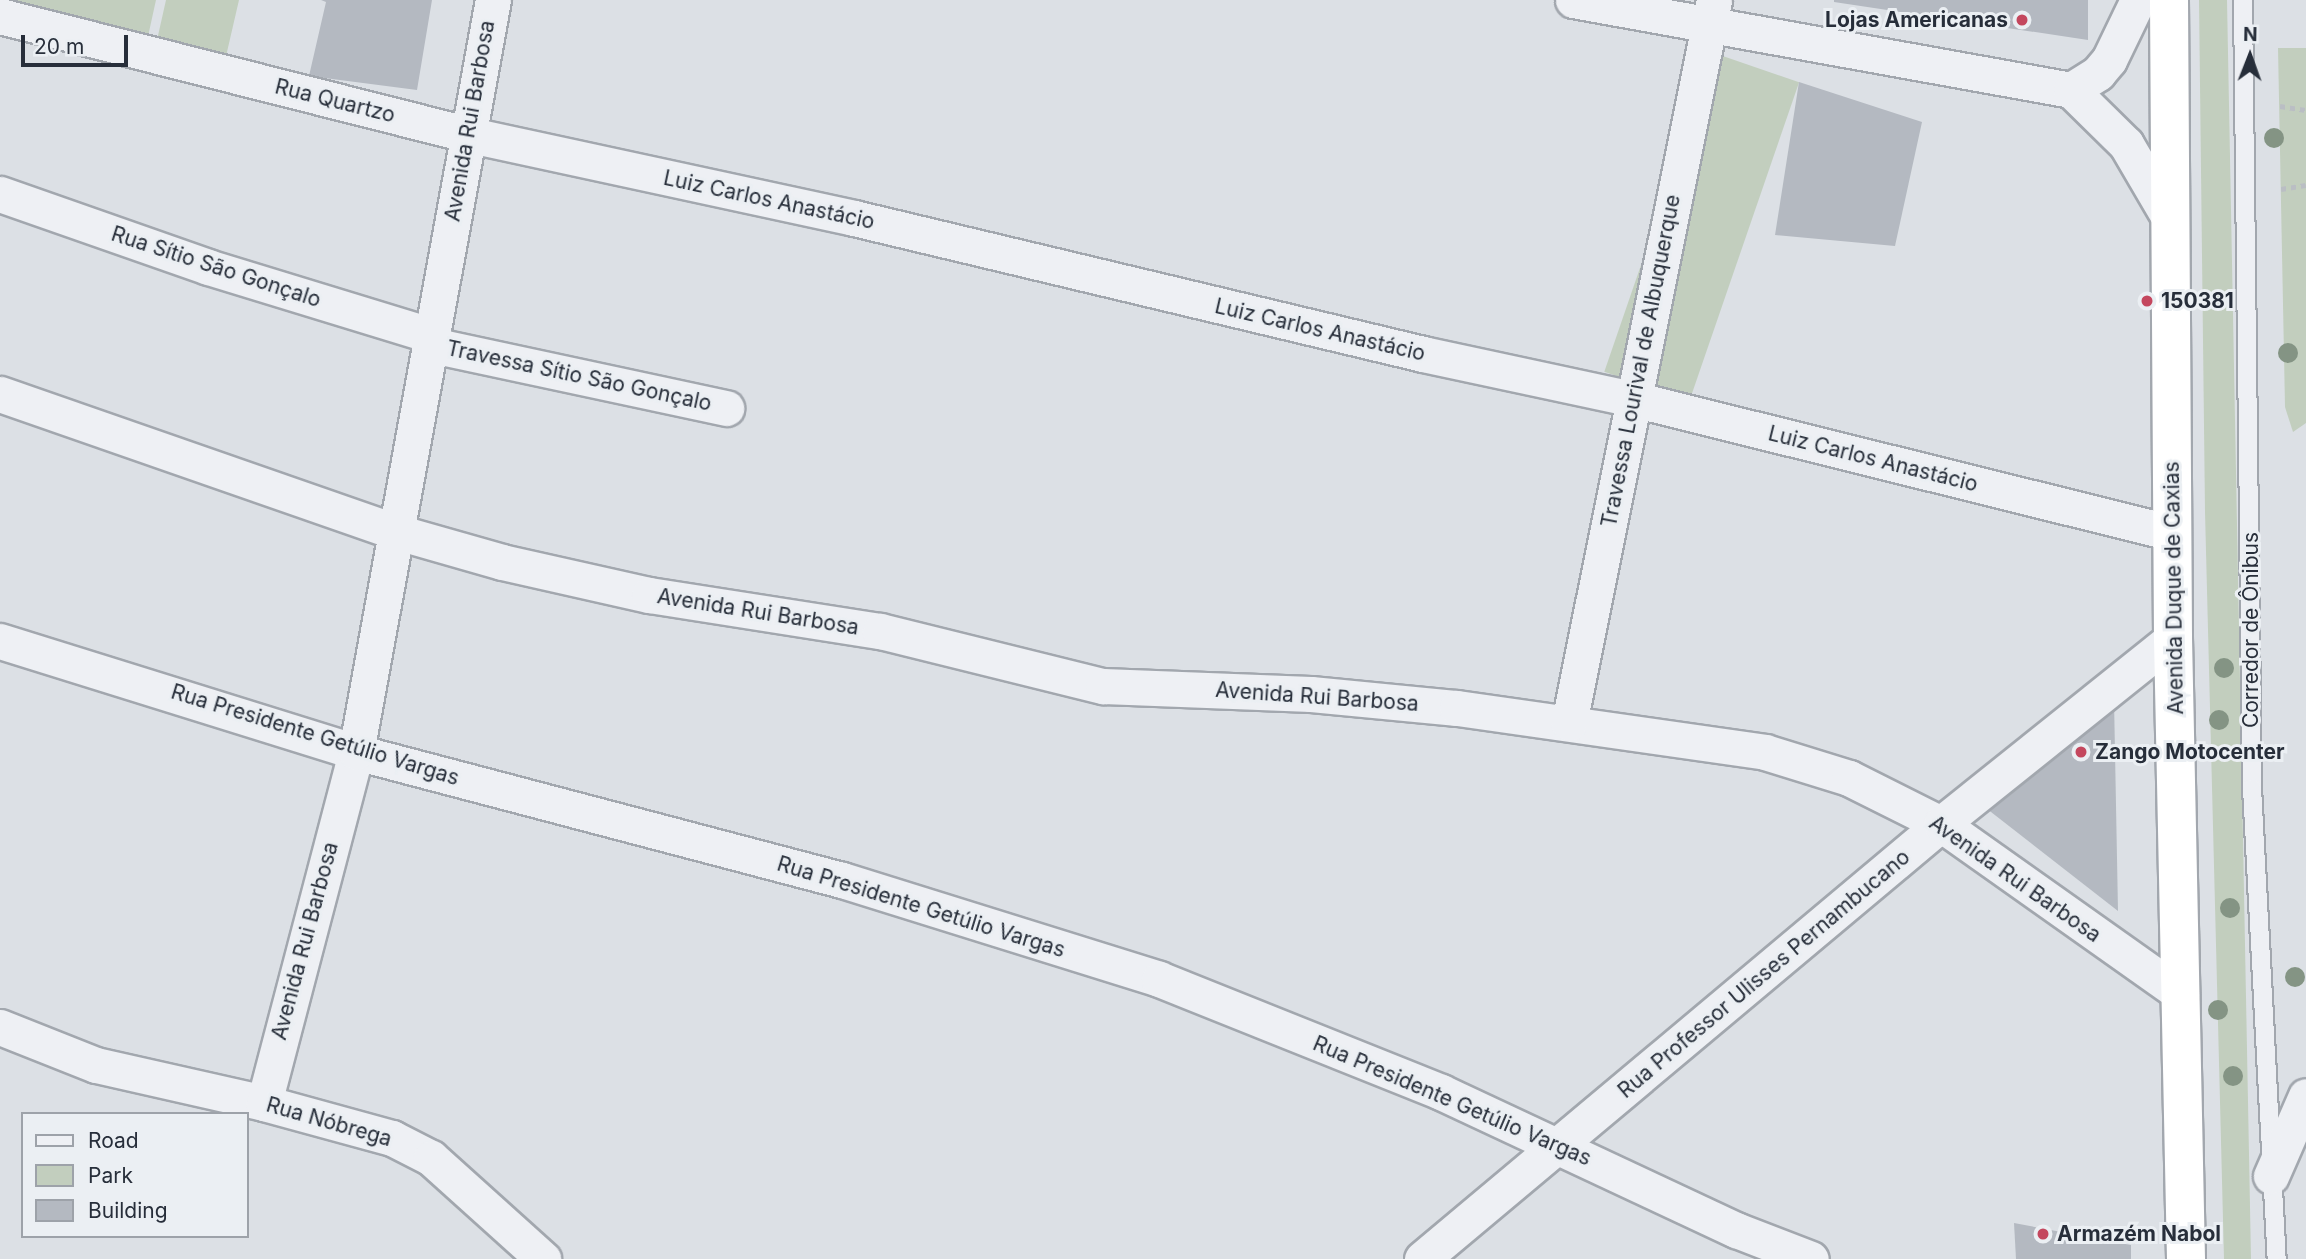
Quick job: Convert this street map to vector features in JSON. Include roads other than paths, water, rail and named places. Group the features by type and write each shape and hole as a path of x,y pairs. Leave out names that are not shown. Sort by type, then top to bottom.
{"highway":[{"name":"Avenida Duque de Caxias","path":"2169,0 2173,638 2186,1259"}],"street":[{"name":"Avenida Rui Barbosa","path":"264,1103 356,752 433,340 466,134 493,0"},
{"path":"1573,0 1712,11 2071,90 2126,144 2170,219"},
{"path":"2071,90 2098,73 2109,60 2138,0"},
{"name":"Travessa Lourival de Albuquerque","path":"1569,723 1712,11"},
{"name":"Rua Quartzo","path":"0,16 466,134"},
{"name":"Luiz Carlos Anastácio","path":"466,134 854,218 1423,354 1633,399 2174,533"},
{"name":"Rua Sítio São Gonçalo","path":"0,194 208,267 433,340"},
{"name":"Travessa Sítio São Gonçalo","path":"433,340 726,408"},
{"name":"Avenida Rui Barbosa","path":"0,394 397,532 502,562 649,595 880,631 1104,685 1311,694 1569,723 1765,752 1849,778 1941,824 2181,994"},
{"name":"Rua Professor Ulisses Pernambucano","path":"1422,1259 1561,1147 1941,824 2173,638"},
{"name":"Rua Presidente Getúlio Vargas","path":"0,640 356,752 842,880 1159,979 1441,1092 1736,1230 1811,1259"},
{"name":"Rua Nóbrega","path":"0,1027 96,1065 264,1103 392,1138 431,1158 521,1252"},
{"path":"2271,1176 2306,1096"}],"lane":[{"name":"Corredor de Ônibus","path":"2244,0 2252,788 2277,1259"}],"place":[{"name":"Lojas Americanas","path":"2022,20"},
{"name":"150381","path":"2147,301"},
{"name":"Zango Motocenter","path":"2081,752"},
{"name":"Armazém Nabol","path":"2043,1234"}]}
